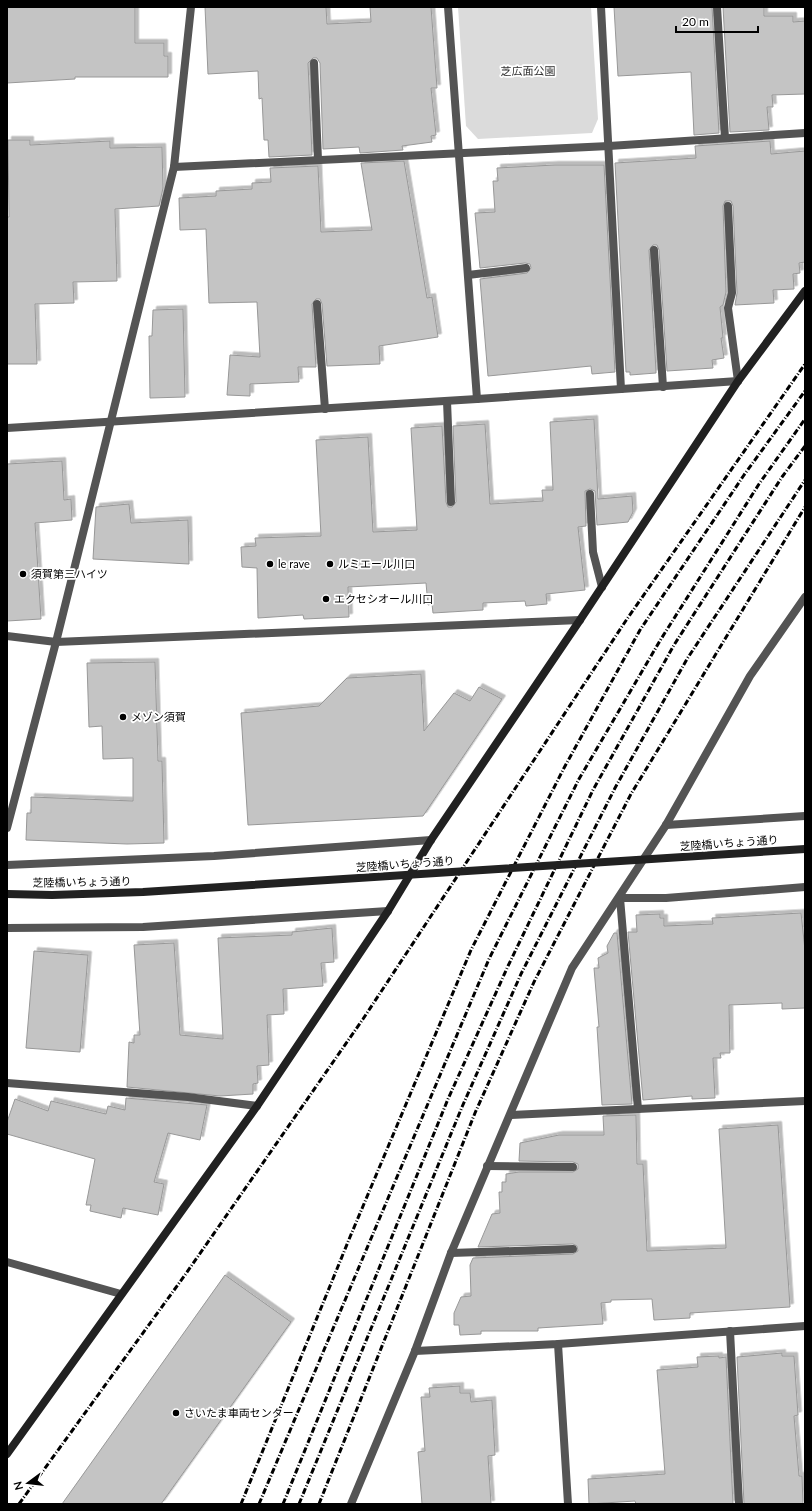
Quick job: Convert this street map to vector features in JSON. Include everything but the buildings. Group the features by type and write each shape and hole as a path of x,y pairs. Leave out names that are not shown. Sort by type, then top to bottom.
{"street":[{"path":"7,828 56,642 174,167 191,7"},
{"path":"448,7 477,400"},
{"path":"601,7 621,389"},
{"path":"717,7 725,138"},
{"path":"314,63 318,160"},
{"path":"174,167 609,146 805,132"},
{"path":"728,206 732,293 728,308 738,381"},
{"path":"654,250 663,387"},
{"path":"468,275 526,268"},
{"path":"7,1454 257,1106 388,911 431,840 580,620 738,381 805,291"},
{"path":"317,304 325,409"},
{"path":"7,428 477,400 738,381"},
{"path":"448,401 451,502"},
{"path":"590,494 593,552 602,587"},
{"path":"351,1504 415,1351 451,1253 572,968 620,898 666,825 750,676 805,597"},
{"path":"7,636 56,642 580,620"},
{"path":"666,825 805,816"},
{"path":"7,864 214,856 431,840"},
{"name":"芝陸橋いちょう通り","path":"7,894 52,895 144,892 805,850"},
{"path":"620,898 666,898 805,887"},
{"path":"620,898 638,1109"},
{"path":"7,928 143,927 388,911"},
{"path":"7,1083 188,1097 257,1106"},
{"path":"510,1115 805,1101"},
{"path":"487,1166 573,1167"},
{"path":"451,1253 573,1249"},
{"path":"7,1262 121,1294"},
{"path":"415,1351 558,1344 805,1326"},
{"path":"730,1331 739,1504"},
{"path":"558,1344 568,1504"}],"green space":[{"name":"芝広面公園","path":"458,7 591,7 598,119 592,133 478,139 466,126"}],"railway":[{"path":"19,1504 185,1275 363,1019 627,619 805,364"},
{"path":"241,1504 350,1237 471,950 564,768 640,630 744,475 805,391"},
{"path":"259,1504 489,959 579,779 661,639 759,484 805,419"},
{"path":"283,1504 448,1099 508,966 593,790 674,645 782,477 805,446"},
{"path":"299,1504 462,1107 521,974 615,788 687,659 805,480"},
{"path":"319,1504 475,1113 534,982 631,794 805,507"}],"place":[{"name":"le rave","path":"270,564"},
{"name":"ルミエール川口","path":"330,564"},
{"name":"須賀第三ハイツ","path":"23,574"},
{"name":"エクセシオール川口","path":"326,599"},
{"name":"メゾン須賀","path":"123,717"},
{"name":"さいたま車両センター","path":"176,1413"}]}
